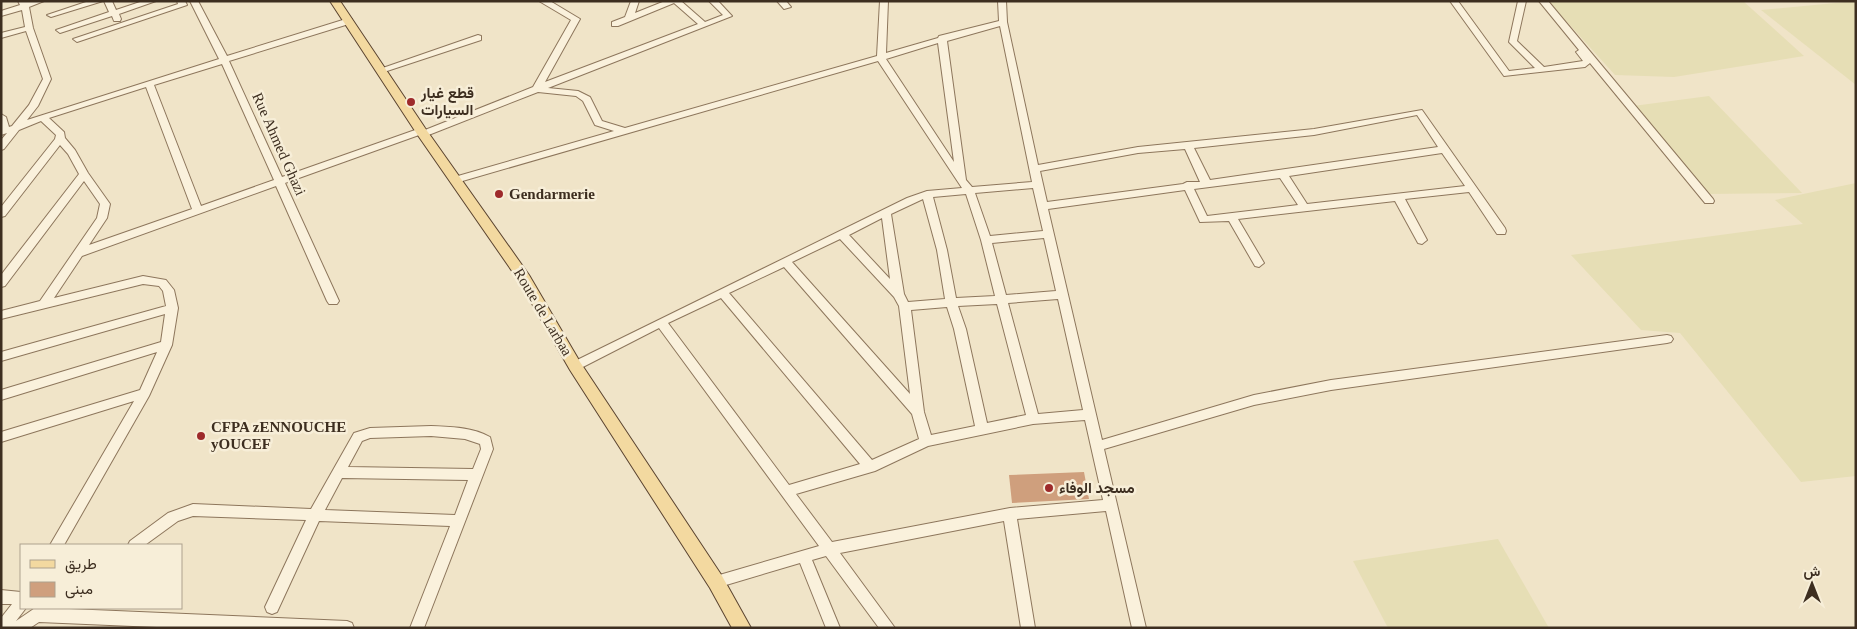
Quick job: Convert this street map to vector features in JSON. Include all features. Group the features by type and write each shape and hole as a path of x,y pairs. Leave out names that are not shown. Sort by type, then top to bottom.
{"main road":[{"name":"Route de Larbaa","path":"335,1 422,132 524,278 575,366 716,582 742,628"}],"street":[{"path":"1,13 24,4 40,1"},
{"path":"51,15 99,1"},
{"path":"108,1 121,25"},
{"path":"60,30 152,1"},
{"path":"77,39 183,5 181,1"},
{"name":"Rue Ahmed Ghazi","path":"194,1 224,59 333,300"},
{"path":"537,89 576,19 543,1"},
{"path":"629,18 635,1"},
{"path":"615,24 674,1 703,24"},
{"path":"80,253 422,132 728,16 713,1"},
{"path":"884,1 881,58 970,192 986,240 1033,419"},
{"path":"1002,1 1003,22 1036,185 1043,206 1089,415 1098,446 1139,628"},
{"path":"1454,1 1506,73 1585,64 1587,61 1535,1"},
{"path":"1522,1 1513,42 1543,70"},
{"path":"1543,1 1605,74 1641,121 1710,200"},
{"path":"1,147 33,106 48,79 29,28 24,4"},
{"path":"3,132 42,117 349,21"},
{"path":"456,180 881,58 942,38 1003,22"},
{"path":"1,36 29,28"},
{"path":"381,70 478,38"},
{"path":"942,38 961,180"},
{"path":"149,83 198,211"},
{"path":"537,89 578,94 587,99 598,123 627,131"},
{"path":"3,132 33,106"},
{"path":"1034,169 1138,150 1314,132 1419,112 1501,231"},
{"path":"1,117 3,132"},
{"path":"1,214 60,139 61,134 42,117"},
{"path":"45,303 102,218 105,204 84,174 72,152 60,139"},
{"path":"1188,146 1206,183"},
{"path":"1043,206 1187,185 1283,174 1445,149"},
{"path":"1,284 84,174"},
{"path":"1283,174 1304,207"},
{"path":"575,366 785,261 886,212 928,194 1036,185"},
{"path":"1187,185 1204,220 1472,188"},
{"path":"928,194 942,250 951,303 960,329 982,429"},
{"path":"1398,196 1422,240"},
{"path":"886,212 898,294"},
{"path":"1231,216 1259,263"},
{"path":"842,234 898,294 905,306 918,412 926,441"},
{"path":"986,240 1048,234"},
{"path":"785,261 918,412"},
{"path":"1,315 143,280 162,283 168,290 172,308 166,345 144,393 59,544"},
{"path":"722,292 870,467"},
{"path":"905,306 1002,298 1063,296"},
{"path":"1,357 172,308"},
{"path":"661,322 888,628"},
{"path":"1098,446 1254,400 1331,386 1667,339"},
{"path":"1,395 166,345"},
{"path":"1,437 144,393"},
{"path":"788,491 870,467 926,441 1033,419 1089,415"},
{"path":"272,607 315,515 356,440 364,434 458,432 474,434 484,438 487,443 487,449 417,628"},
{"path":"338,472 477,475"},
{"path":"716,582 828,549 1010,514 1112,506"},
{"path":"136,544 174,518 188,511 459,521"},
{"path":"1010,514 1028,628"},
{"path":"804,556 834,628"},
{"path":"1,597 20,598"},
{"path":"2,628 20,604"},
{"path":"18,628 42,611 262,626 347,628"}],"shaded area":[{"path":"1548,1 1743,1 1804,56 1674,77 1615,75"},
{"path":"1856,1 1856,85 1761,10"},
{"path":"1709,96 1802,193 1705,194 1633,106"},
{"path":"1856,183 1856,476 1801,482 1680,333 1641,330 1571,255 1803,224 1775,200"},
{"path":"1498,539 1549,628 1388,628 1353,561"}],"building":[{"name":"مسجد الوفاء","path":"1084,472 1089,499 1012,503 1009,475"}],"place":[{"name":"قطع غيار السيارات","path":"411,102"},
{"name":"Gendarmerie","path":"499,194"},
{"name":"CFPA zENNOUCHE yOUCEF","path":"201,436"},
{"name":"مسجد الوفاء","path":"1049,488"}]}
